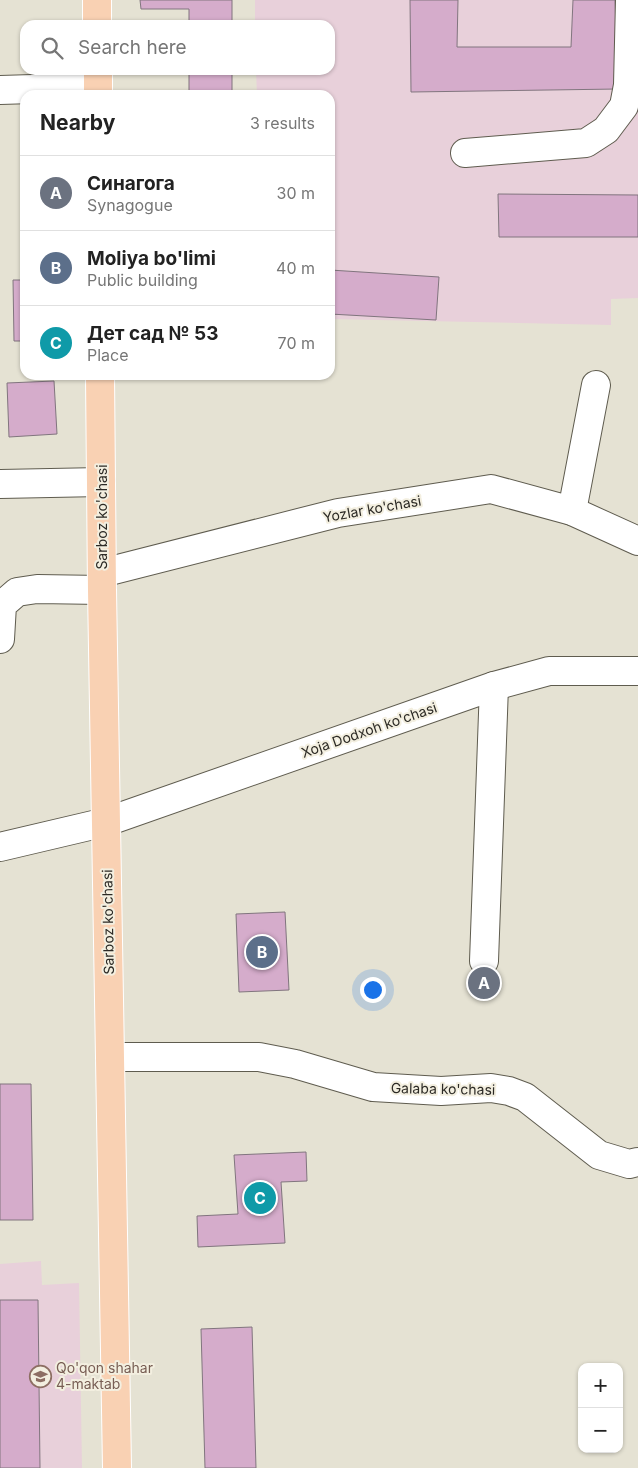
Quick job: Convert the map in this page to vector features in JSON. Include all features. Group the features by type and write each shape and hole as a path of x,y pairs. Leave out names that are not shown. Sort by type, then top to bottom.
{"main road":[{"path":"97,0 97,20"},
{"name":"Sarboz ko'chasi","path":"100,380 117,1468"}],"street":[{"path":"465,153 586,143 606,130 624,106 628,85 634,32 630,0"},
{"path":"0,90 98,84"},
{"path":"572,510 596,385"},
{"path":"0,484 101,482"},
{"name":"Yozlar ko'chasi","path":"0,639 2,605 17,592 102,581 338,513 492,489 572,510 638,541"},
{"name":"Xoja Dodxoh ko'chasi","path":"0,847 106,822 494,686 549,671 638,671"},
{"path":"484,960 494,686"},
{"name":"Galaba ko'chasi","path":"110,1057 259,1057 295,1064 373,1087 441,1091 491,1088 509,1090 525,1097 599,1156 629,1164 638,1162"}],"shaded area":[{"path":"255,0 638,0 638,298 611,299 611,325 335,319 335,90 257,90 256,75 335,75 335,20 255,20"},
{"name":"Qo'qon shahar 4-maktab","path":"41,1261 42,1285 79,1283 82,1468 0,1468 0,1264"}],"building":[{"path":"140,0 232,0 232,20 189,20 189,9 141,9"},
{"path":"410,0 458,0 457,47 571,47 573,0 615,0 618,89 411,92"},
{"path":"189,75 232,75 232,90 189,90"},
{"path":"498,194 638,195 638,237 499,237"},
{"path":"335,270 439,277 436,320 335,314"},
{"path":"13,280 20,280 20,341 14,341"},
{"path":"54,381 57,434 9,437 7,383"},
{"path":"285,912 289,990 239,992 236,914"},
{"path":"0,1084 31,1084 33,1220 0,1220"},
{"path":"306,1152 307,1181 281,1182 285,1243 198,1247 197,1216 238,1214 234,1155"},
{"path":"0,1300 38,1300 40,1468 0,1468"},
{"path":"252,1327 256,1468 205,1468 201,1329"}],"place":[{"name":"Moliya bo'limi","path":"262,952"},
{"name":"Синагога","path":"484,983"},
{"name":"Дет сад № 53","path":"260,1198"},
{"name":"Qo'qon shahar 4-maktab","path":"40,1376"}]}
